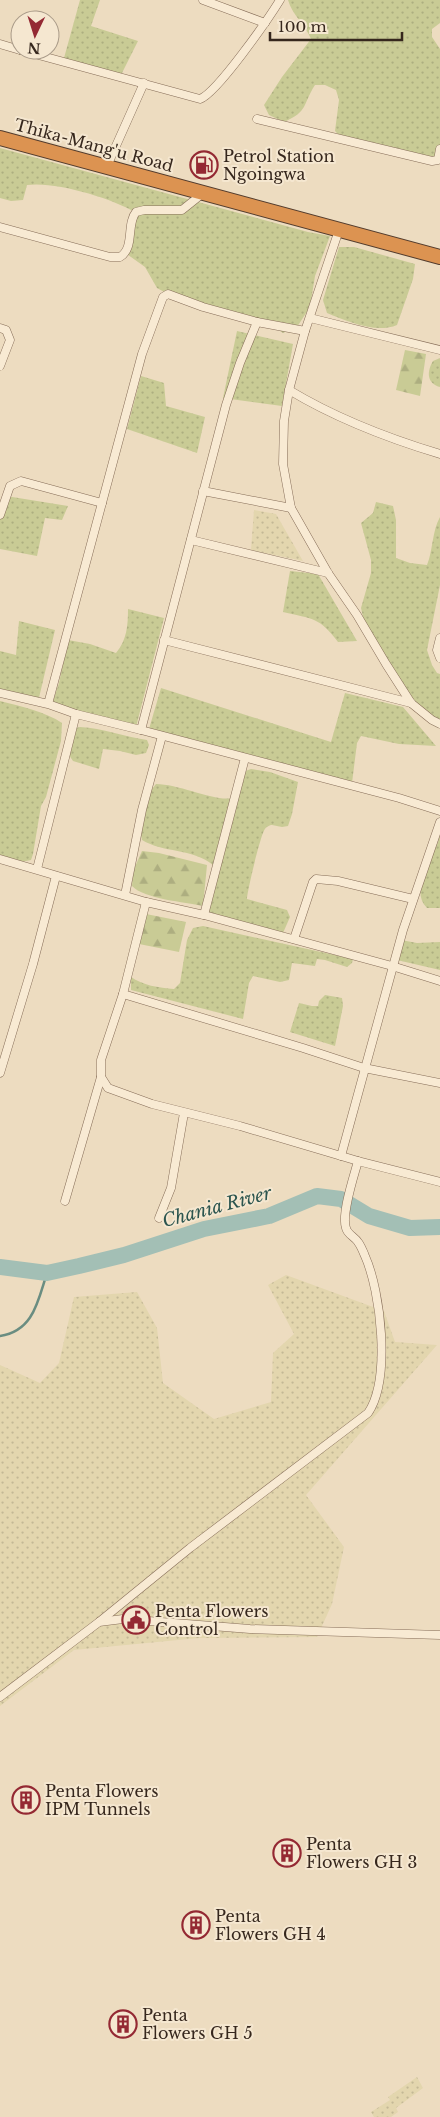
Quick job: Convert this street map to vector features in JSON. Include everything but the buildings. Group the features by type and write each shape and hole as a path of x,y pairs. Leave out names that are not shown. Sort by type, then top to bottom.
{"highway":[{"name":"Thika-Mang'u Road","path":"0,138 107,166 202,194 440,256"}],"street":[{"path":"203,0 266,23"},
{"path":"58,60 194,98 206,97 266,23 280,0"},
{"path":"107,166 144,83"},
{"path":"257,119 434,161 438,160 440,149"},
{"path":"0,227 98,254 120,257 126,251 132,218 136,212 182,210 202,194"},
{"path":"339,230 305,331 289,390 284,421 283,464 291,508 328,573 357,614 411,703 440,724"},
{"path":"48,704 142,354 164,296 168,294 203,307 257,322 305,331"},
{"path":"310,318 440,350"},
{"path":"141,730 226,405 240,363 257,322"},
{"path":"0,328 6,330 10,340 0,366"},
{"path":"289,390 351,423 402,443 440,454"},
{"path":"0,515 10,486 21,481 102,503"},
{"path":"203,491 291,508"},
{"path":"191,540 328,573"},
{"path":"440,638 438,650 440,658"},
{"path":"164,640 411,703"},
{"path":"0,693 48,704 76,714 399,798 440,811"},
{"path":"37,869 76,714"},
{"path":"124,895 142,810 162,736"},
{"path":"204,915 245,758"},
{"path":"341,1156 392,966 440,822"},
{"path":"0,859 146,902 294,939 440,981"},
{"path":"0,1073 3,1050 33,964 56,876"},
{"path":"294,939 310,890 316,879 338,881 413,899"},
{"path":"65,1201 101,1077 101,1060 123,994 146,902"},
{"path":"123,994 332,1056 364,1068 440,1083"},
{"path":"101,1077 108,1088 184,1113 240,1126 358,1161 440,1182"},
{"path":"159,1218 171,1188 184,1113"},
{"path":"0,1697 99,1622 190,1548 368,1413 373,1406 381,1354 379,1305 365,1256 359,1243 347,1231 345,1226 348,1199 358,1161"},
{"path":"99,1622 123,1619 250,1630 440,1635"}],"shaded area":[{"path":"254,510 276,514 303,561 251,550"},
{"path":"286,1275 384,1311 395,1342 437,1345 306,1495 344,1547 332,1604 317,1637 199,1638 74,1650 0,1706 0,1365 40,1383 59,1363 74,1297 137,1292 157,1328 163,1383 214,1419 271,1402 273,1353 294,1334 268,1285"},
{"path":"417,2077 423,2088 396,2108 398,2112 391,2117 374,2117 371,2112 390,2100 388,2097"}],"green space":[{"path":"80,0 100,0 91,26 138,41 121,75 64,58"},
{"path":"288,0 440,0 440,23 432,29 432,37 440,49 440,160 344,140 335,131 339,100 336,90 325,85 315,85 304,107 292,118 284,122 269,115 264,105 282,77 311,39 292,10"},
{"path":"0,148 308,232 330,236 315,276 310,307 297,327 283,333 267,322 166,293 157,288 145,267 124,252 135,212 98,196 67,188 39,184 27,185 23,200 11,201 0,198"},
{"path":"339,247 354,247 415,264 413,279 397,325 380,328 371,327 352,323 327,313 323,300"},
{"path":"237,331 293,344 282,406 223,398"},
{"path":"405,350 426,354 420,396 396,390"},
{"path":"440,358 440,387 432,383 429,373 433,361"},
{"path":"141,376 164,383 166,406 205,417 197,453 127,429"},
{"path":"6,496 68,506 62,520 45,518 37,556 0,549 0,519"},
{"path":"376,502 393,506 396,520 396,558 410,563 427,565 435,528 440,517 440,585 427,650 432,665 437,673 440,674 440,721 423,713 401,687 365,625 361,608 371,573 371,560 361,523 373,513"},
{"path":"290,571 318,574 357,641 338,642 326,628 315,620 283,612"},
{"path":"128,609 164,618 136,727 52,704 59,683 68,640 90,644 116,653 123,643 126,632"},
{"path":"19,621 55,630 38,702 0,691 0,651 16,655"},
{"path":"161,688 331,742 345,693 403,707 436,746 399,744 361,736 357,743 352,783 149,729"},
{"path":"0,701 41,713 62,723 61,741 46,797 41,806 33,854 31,860 21,862 0,857"},
{"path":"80,727 147,740 149,745 146,753 136,755 103,749 99,769 73,761 69,755 72,729"},
{"path":"251,769 270,772 298,782 288,826 270,825 263,833 254,863 247,899 287,910 290,917 283,933 210,915 206,906 214,877 213,865 196,856 159,847 142,840 143,810 156,784 217,798 232,798 237,774"},
{"path":"440,835 440,908 427,908 420,892 425,872"},
{"path":"142,851 159,853 207,865 203,906 155,897 132,886 133,871"},
{"path":"146,914 186,922 179,952 139,944"},
{"path":"203,926 353,959 352,963 347,967 317,959 315,966 292,963 289,980 280,982 253,976 249,983 243,1019 131,990 131,977 151,986 174,989 180,983 187,940 193,928"},
{"path":"401,940 417,943 440,942 440,970 397,960"},
{"path":"325,995 342,998 343,1006 335,1046 290,1032 299,1003 318,1006 319,1001"}],"waterway":[{"name":"Chania River","path":"0,1267 47,1273 79,1266 124,1255 204,1229 269,1216 317,1196 341,1199 369,1216 410,1228 440,1227"},
{"path":"0,1336 20,1328 33,1313 47,1273"}],"place":[{"name":"Petrol Station Ngoingwa","path":"204,165"},
{"name":"Penta Flowers Control","path":"136,1620"},
{"name":"Penta Flowers IPM Tunnels","path":"26,1800"},
{"name":"Penta Flowers GH 3","path":"287,1853"},
{"name":"Penta Flowers GH 4","path":"196,1925"},
{"name":"Penta Flowers GH 5","path":"123,2024"}]}
